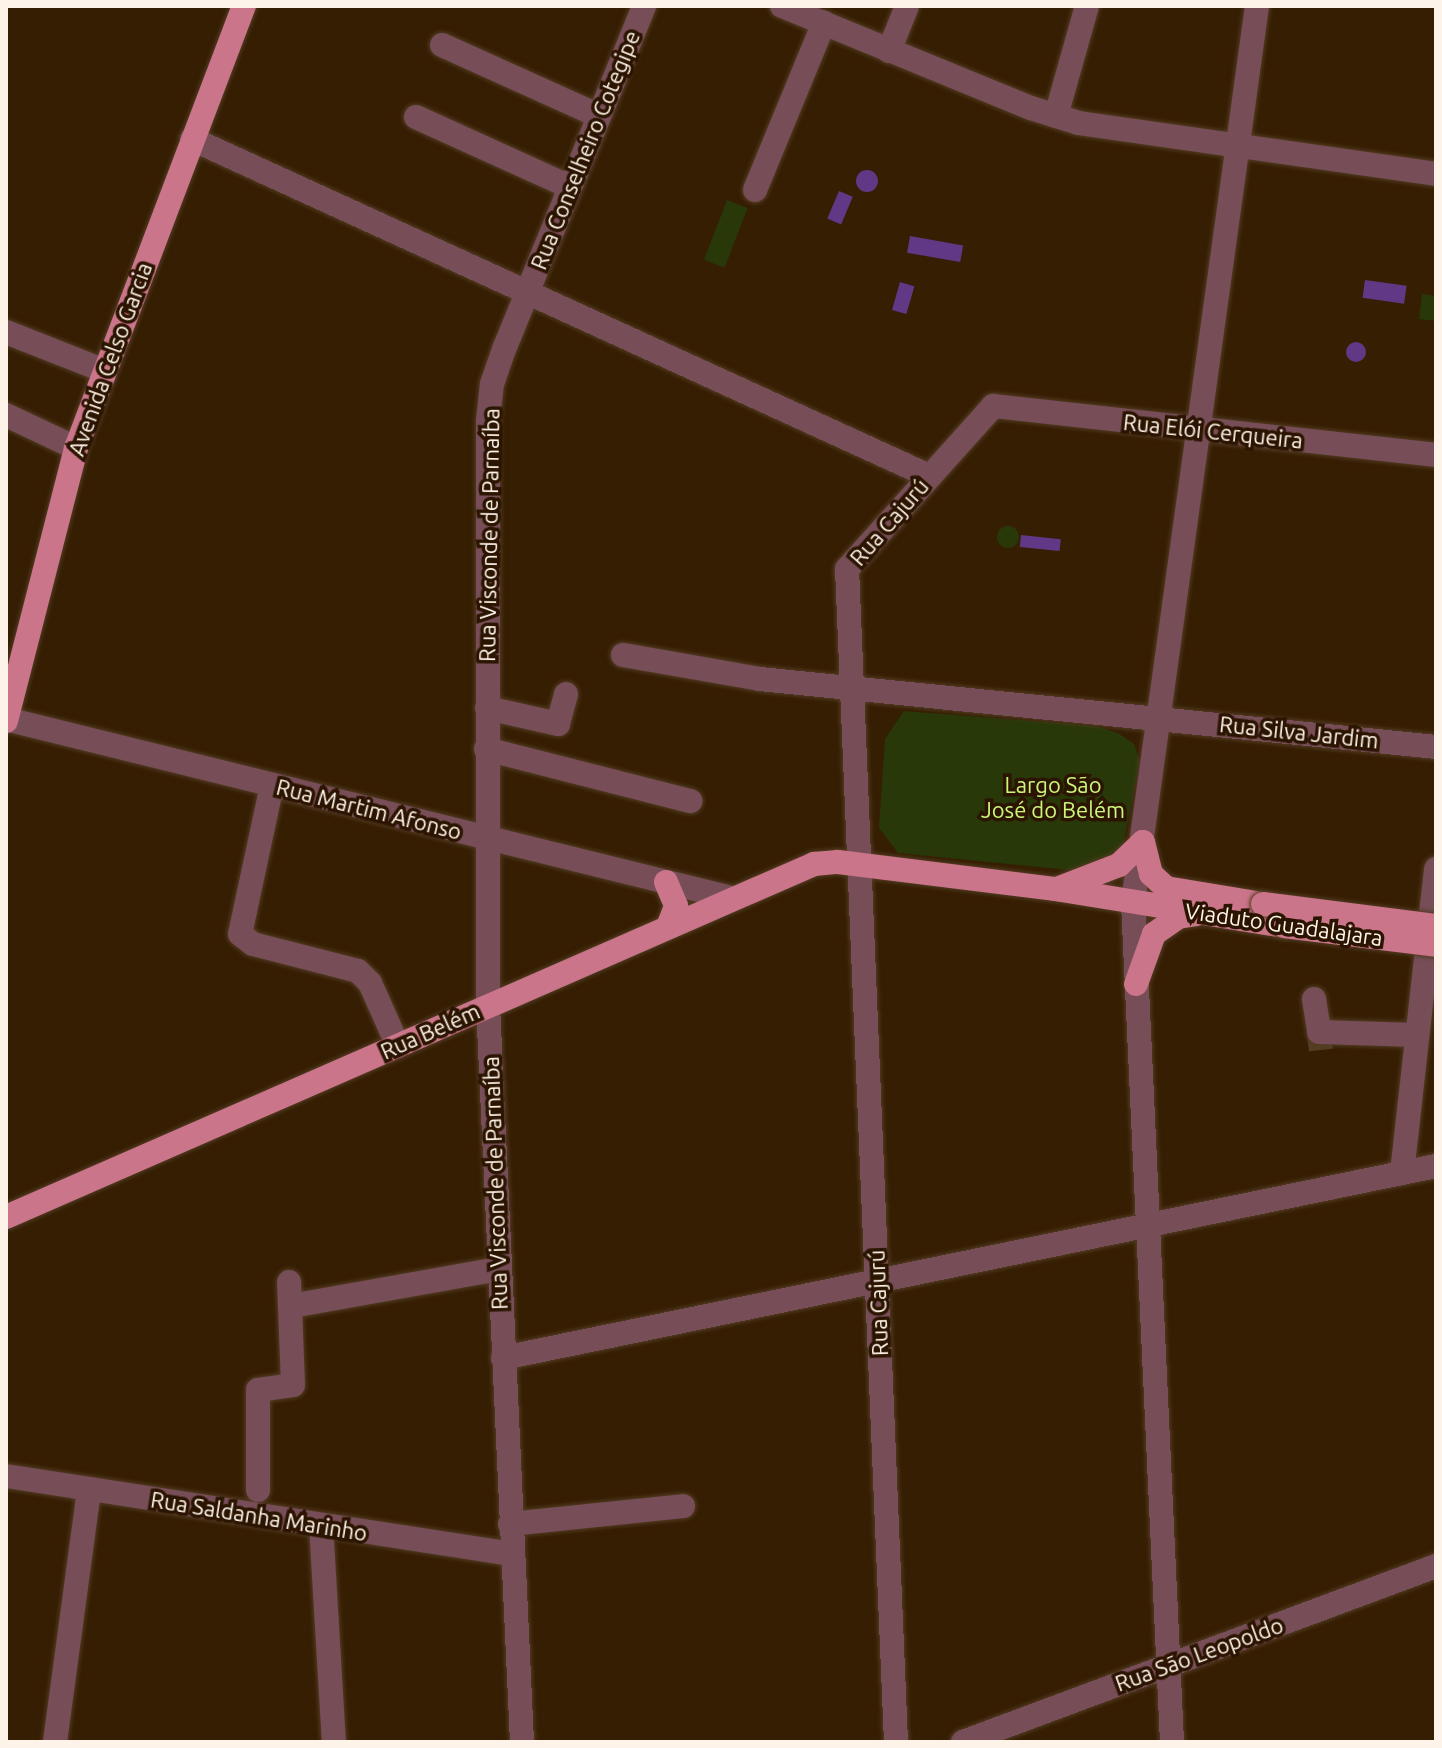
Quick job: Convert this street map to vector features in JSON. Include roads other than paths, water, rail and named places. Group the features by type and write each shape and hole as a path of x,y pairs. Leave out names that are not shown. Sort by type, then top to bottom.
{"main road":[{"name":"Avenida Celso Garcia","path":"6,720 76,448 244,6"},
{"path":"1056,889 1119,865 1143,842"},
{"name":"Viaduto Guadalajara","path":"1143,842 1149,870 1161,885 1202,904 1432,957"},
{"name":"Rua Belém","path":"6,1217 814,864 859,865"},
{"path":"859,865 1056,889 1133,902"},
{"path":"666,882 676,906 668,927"},
{"name":"Viaduto Guadalajara","path":"1133,902 1434,915"},
{"path":"1136,984 1154,934 1202,904"}],"street":[{"name":"Rua Conselheiro Cotegipe","path":"526,294 644,6"},
{"path":"782,6 1056,116 1238,148 1436,174"},
{"path":"889,51 907,6"},
{"path":"1056,116 1087,6"},
{"path":"1172,1742 1133,902 1162,717 1257,6"},
{"path":"755,190 824,23"},
{"path":"442,45 599,116"},
{"path":"416,117 570,187"},
{"path":"192,139 929,476"},
{"name":"Rua Visconde de Parnaíba","path":"522,1742 488,1005 485,837 488,421 492,384 526,294"},
{"path":"6,332 105,371"},
{"name":"Rua Elói Cerqueira","path":"990,407 1436,455"},
{"name":"Rua Cajurú","path":"853,689 847,569 990,407"},
{"path":"6,415 76,448"},
{"path":"623,655 717,673 853,689 1162,717"},
{"path":"853,689 859,865"},
{"path":"487,708 558,724 566,694"},
{"name":"Rua Silva Jardim","path":"1162,717 1436,747"},
{"name":"Rua Martim Afonso","path":"6,720 732,898"},
{"path":"486,749 690,801"},
{"path":"272,785 240,934 253,944 358,971 370,983 398,1046"},
{"name":"Rua Cajurú","path":"859,865 896,1742"},
{"path":"1402,1173 1417,1035 1432,957 1436,869"},
{"path":"1314,999 1319,1032 1417,1035"},
{"path":"503,1358 1436,1166"},
{"path":"258,1490 258,1390 292,1387 290,1294 499,1269"},
{"name":"Rua Saldanha Marinho","path":"6,1476 512,1554"},
{"path":"55,1742 89,1490"},
{"path":"510,1524 683,1506"},
{"path":"321,1525 334,1742"},
{"name":"Rua São Leopoldo","path":"963,1742 1436,1566"}],"tunnel":[{"path":"1319,1032 1321,1050"}],"park label":[{"name":"Largo São José do Belém","path":"1053,796"}]}
